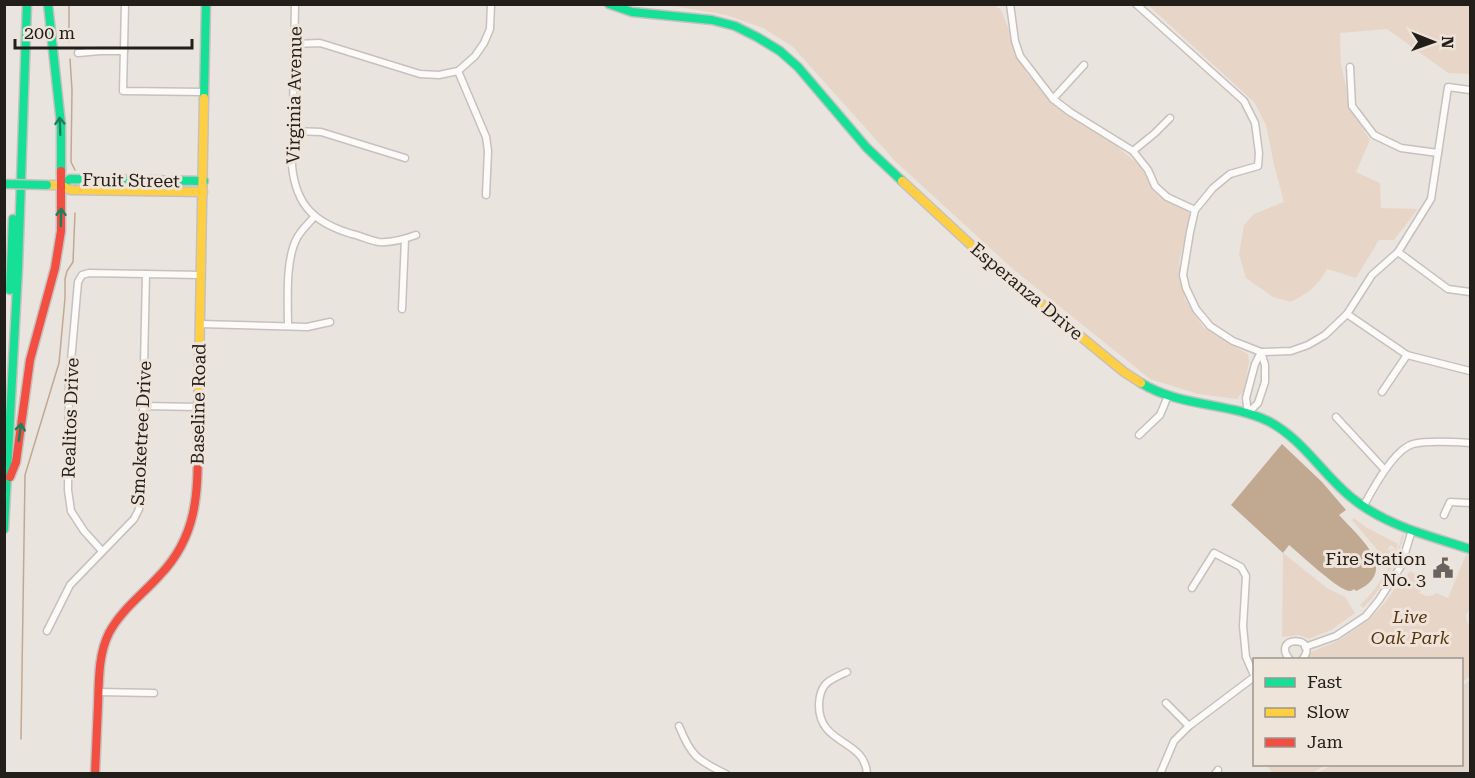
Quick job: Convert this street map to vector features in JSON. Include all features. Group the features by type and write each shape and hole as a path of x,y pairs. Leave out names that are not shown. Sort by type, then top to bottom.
{"main road":[{"path":"4,414 20,4"},
{"path":"4,529 18,269 27,4"},
{"path":"6,489 16,462 30,360 55,268 61,231 61,124 48,4"},
{"name":"Baseline Road","path":"95,774 100,664 109,634 127,607 167,568 182,547 189,533 197,497 206,4"},
{"name":"Esperanza Drive","path":"609,4 632,12 711,20 735,26 780,51 798,67 867,148 985,258 1124,372 1138,382 1168,396 1248,413 1271,423 1288,435 1362,507 1375,515 1412,530 1470,549"},
{"name":"Fruit Street","path":"61,185 70,179 204,181"},
{"name":"Fruit Street","path":"4,184 61,185 70,190 203,192"}],"street":[{"path":"125,4 123,91 204,92"},
{"name":"Virginia Avenue","path":"295,4 292,166 294,182 301,199 315,216"},
{"path":"294,44 320,43 420,74 439,75 458,71 476,56 490,29 491,4"},
{"path":"1010,4 1015,41 1020,56 1053,99 1133,151 1148,170 1155,186 1167,197 1195,210"},
{"path":"1136,4 1244,101 1255,123 1258,166 1230,174 1213,188 1195,210 1183,274 1186,288 1196,309 1210,326 1233,341 1261,352 1291,351 1308,345 1325,335 1347,314 1372,275 1398,252 1431,199 1448,87 1470,90"},
{"path":"78,53 124,51"},
{"path":"1053,99 1084,65"},
{"path":"1350,67 1352,106 1374,135 1401,148 1438,153"},
{"path":"458,71 486,137 488,151 486,195"},
{"path":"1133,151 1170,118"},
{"path":"293,130 321,132 405,158"},
{"path":"288,326 292,249 298,236 315,216 333,228 379,242 405,239 416,235"},
{"path":"402,309 405,239"},
{"path":"1398,252 1448,289 1470,292"},
{"name":"Realitos Drive","path":"102,551 84,531 71,511 68,490 69,384 78,282 82,275 89,273 146,274"},
{"path":"146,274 201,275"},
{"name":"Smoketree Drive","path":"47,632 69,585 134,519 139,509 146,274"},
{"path":"1347,314 1407,355 1470,371"},
{"path":"200,324 307,327 330,322"},
{"path":"1248,413 1246,398 1255,364 1261,352"},
{"path":"1248,413 1258,403 1265,382 1265,365 1261,352"},
{"path":"1382,392 1407,355"},
{"path":"1252,376 1261,372 1265,376"},
{"path":"1139,435 1160,415 1168,396"},
{"path":"143,406 198,407"},
{"path":"1336,417 1384,469"},
{"path":"1362,507 1384,469 1411,444 1470,443"},
{"path":"1444,515 1450,502 1470,503"},
{"path":"1305,646 1336,636 1365,616 1379,600 1401,566 1412,530"},
{"path":"1192,588 1214,553 1241,567 1246,576 1243,626 1246,657 1253,674"},
{"path":"1285,658 1286,647 1290,642 1297,640 1305,646 1306,653 1303,658"},
{"path":"847,672 824,685 820,691 819,714 827,730 862,756 866,763 867,774"},
{"path":"1160,774 1174,741 1189,726 1253,677"},
{"path":"98,692 154,693"},
{"path":"1166,703 1189,726"},
{"path":"679,726 685,742 694,754 701,761 726,774"}],"shaded area":[{"path":"1282,444 1322,482 1346,510 1339,515 1372,554 1376,564 1375,574 1369,583 1356,591 1354,589 1345,590 1289,545 1283,553 1231,505"},
{"path":"1470,680 1470,773 1317,773 1330,766 1463,766 1463,685"}],"green space":[{"path":"668,5 996,5 1000,8 1027,74 1057,104 1101,133 1138,164 1153,186 1188,210 1190,218 1179,262 1185,299 1203,327 1248,354 1249,362 1244,390 1237,399 1198,394 1150,379 1014,270 895,161 792,46 763,28 726,15"},
{"path":"1148,5 1470,5 1470,74 1448,73 1387,29 1340,33 1341,64 1351,110 1370,140 1356,172 1380,183 1381,208 1418,209 1394,240 1379,240 1356,278 1327,269 1312,289 1291,302 1273,297 1246,278 1239,254 1244,225 1254,214 1284,202 1266,125 1254,102"},
{"path":"1354,518 1364,526 1398,544 1397,549 1391,545 1388,548 1390,551 1398,550 1402,535 1404,535 1389,573 1363,608 1360,605 1389,567 1383,564 1380,553 1352,520"},
{"path":"1283,553 1327,588 1345,597 1355,613 1331,630 1309,639 1299,635 1282,637"},
{"name":"Live Oak Park","path":"1466,555 1470,555 1470,608 1466,615 1470,626 1470,677 1463,681 1463,658 1307,658 1311,652 1338,641 1367,621 1384,604 1398,584 1402,584 1410,571 1417,575 1415,580 1424,585 1419,593 1432,596 1436,593 1448,598"},
{"path":"1268,766 1325,766 1312,773 1272,773"}],"waterway":[{"path":"69,4 69,41"},
{"path":"70,59 71,162 75,170"},
{"path":"21,739 25,475 59,363 65,279 73,262 75,213"}],"traffic: fast":[{"path":"4,529 18,269 27,4"},
{"path":"48,4 61,124 61,171"},
{"path":"204,98 206,4"},
{"path":"609,4 632,12 712,20 735,26 757,37 780,51 798,67 867,148 902,181"},
{"path":"61,185 70,179 204,181"},
{"path":"4,184 47,185"},
{"path":"10,290 13,219"},
{"path":"1141,383 1156,391 1188,401 1236,410 1268,421 1292,437 1342,489 1365,508 1409,529 1470,549"}],"traffic: slow":[{"path":"198,424 204,98"},
{"path":"902,181 985,258 1124,372 1141,383"},
{"path":"47,185 61,185 70,190 203,192"}],"traffic: jam":[{"path":"10,477 16,462 30,360 55,268 61,231 61,171"},
{"path":"95,774 99,677 105,641 120,617 174,558 184,540 195,504 198,424"}],"place":[{"name":"Fire Station No. 3","path":"1443,568"}]}
